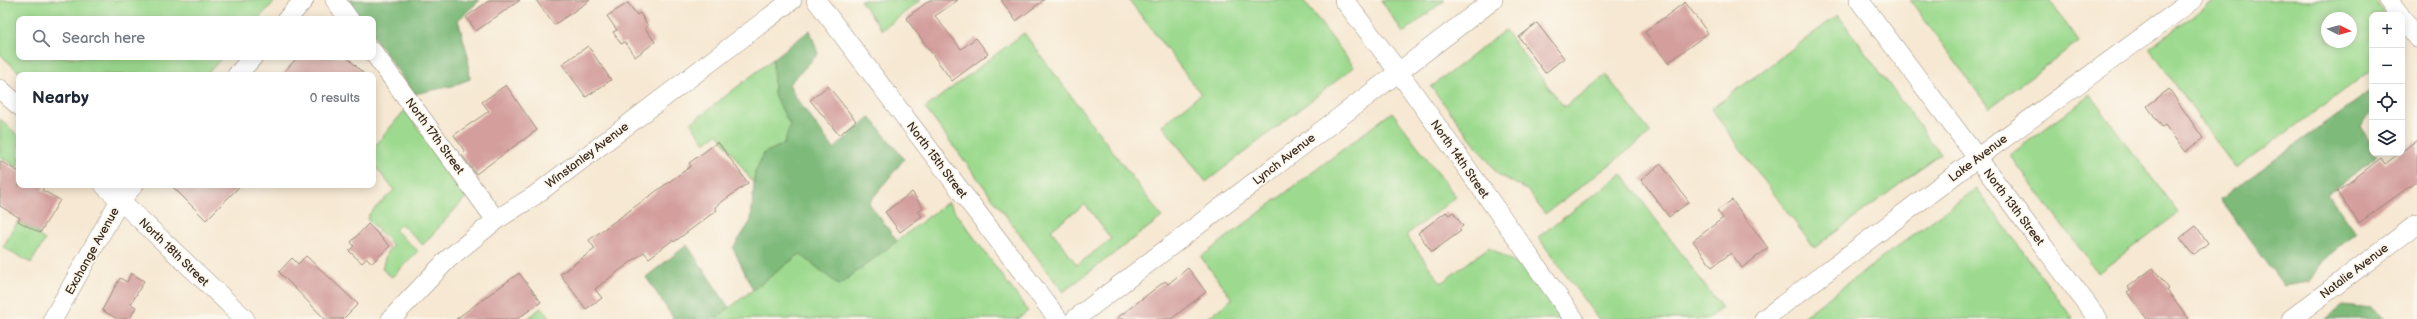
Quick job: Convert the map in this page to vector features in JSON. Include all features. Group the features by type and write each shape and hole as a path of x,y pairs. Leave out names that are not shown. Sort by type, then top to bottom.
{"street":[{"path":"290,16 304,0"},
{"path":"335,0 347,16"},
{"name":"Winstanley Avenue","path":"391,319 448,259 496,220 534,196 792,0"},
{"name":"North 15th Street","path":"816,0 1058,319"},
{"name":"North 14th Street","path":"1344,0 1398,71 1574,319"},
{"name":"Lynch Avenue","path":"1075,319 1398,71 1494,0"},
{"name":"North 13th Street","path":"1859,0 2098,319"},
{"name":"Lake Avenue","path":"1764,319 1977,158 2193,0"},
{"path":"2388,0 2398,12"},
{"path":"2405,22 2417,38"},
{"name":"North 17th Street","path":"376,56 496,220"},
{"path":"240,72 250,60"},
{"path":"0,88 16,103"},
{"name":"North 18th Street","path":"107,188 245,319"},
{"name":"Exchange Avenue","path":"53,319 120,200 131,188"},
{"name":"Natalie Avenue","path":"2291,319 2417,224"}],"green space":[{"path":"0,0 276,0 261,16 16,16 16,60 220,60 209,72 19,72 0,54"},
{"path":"348,0 480,0 458,20 468,56 470,79 452,86 414,94 376,40 376,16 359,16"},
{"path":"860,0 921,0 882,30"},
{"path":"1129,0 1303,0 1354,67 1206,182 1162,125 1201,94"},
{"path":"1381,0 1445,0 1403,33"},
{"path":"1910,0 2049,0 2079,42 1989,108"},
{"path":"2215,0 2375,0 2384,12 2369,12 2369,72 2236,169 2149,48"},
{"path":"1838,15 1940,154 1814,248 1711,109"},
{"path":"810,30 818,54 789,84 796,98 834,149 870,117 904,159 869,203 897,241 839,285 800,254 753,290 733,248 751,221 755,172 764,153 784,144 790,125 774,94 773,59"},
{"path":"1505,30 1564,107 1606,75 1651,133 1545,214 1527,190 1499,175 1431,87"},
{"path":"1024,33 1162,217 1063,292 925,108","holes":["1085,204 1111,239 1077,265 1051,230"]},
{"path":"773,59 774,94 790,125 784,144 755,172 753,183 718,133 705,143 691,123"},
{"path":"2369,92 2369,115 2361,127 2369,141 2369,156 2377,156 2328,194 2356,233 2322,261 2309,282 2284,286 2220,199"},
{"path":"2090,95 2178,213 2098,273 2010,155"},
{"path":"405,110 467,196 423,245 401,224 395,230 418,251 392,277 382,269 387,252 393,245 368,220 369,214 394,190 376,168 376,144"},
{"path":"1392,112 1456,197 1406,235 1441,283 1489,247 1524,268 1563,319 1206,319 1232,299 1201,257"},
{"path":"0,119 16,133 16,166 0,157"},
{"path":"1622,174 1722,308 1707,319 1598,319 1538,237"},
{"path":"1976,188 2073,319 1800,319"},
{"path":"948,202 1028,311 1018,319 715,319 800,253 839,285"},
{"path":"18,221 39,233 38,235 45,240 31,263 3,247"},
{"path":"687,245 729,308 715,319 674,319 646,277"},
{"path":"2343,305 2371,308 2385,319 2325,319"},
{"path":"542,307 550,319 527,319"}],"building":[{"path":"490,0 520,0 476,31 466,17"},
{"path":"536,0 590,0 554,25"},
{"path":"930,0 958,0 935,16 961,49 976,38 988,54 952,81 906,18"},
{"path":"1001,0 1044,0 1016,21"},
{"path":"1685,2 1708,33 1668,63 1645,32"},
{"path":"628,3 637,15 640,13 648,26 645,28 655,42 635,57 625,42 621,44 613,32 617,30 607,16"},
{"path":"1537,23 1564,58 1545,73 1519,37"},
{"path":"588,46 611,80 586,97 562,64"},
{"path":"295,60 350,60 362,72 284,72"},
{"path":"506,85 537,130 476,174 462,155 465,152 454,135 489,111 482,102"},
{"path":"828,86 856,121 839,135 810,100"},
{"path":"2169,89 2203,138 2185,152 2165,125 2162,127 2147,106"},
{"path":"2417,140 2417,181 2359,223 2337,192 2381,158 2385,164 2396,156 2405,156 2405,149"},
{"path":"718,142 748,183 715,207 717,210 674,242 673,240 649,258 644,252 595,289 602,298 586,309 560,274 595,249 589,240 691,166 689,163"},
{"path":"0,161 16,170 16,188 43,188 42,190 60,200 40,233 18,221 20,218 0,206"},
{"path":"1661,164 1689,202 1669,217 1641,179"},
{"path":"174,188 238,188 206,220"},
{"path":"912,192 923,208 918,211 922,216 900,232 885,212"},
{"path":"1732,200 1768,248 1742,268 1731,253 1712,267 1693,241 1723,218 1717,211"},
{"path":"1446,212 1449,215 1453,212 1463,226 1459,229 1461,231 1432,252 1418,233"},
{"path":"368,224 390,246 372,263 367,258 362,263 349,251 354,246 351,242"},
{"path":"2196,226 2208,243 2193,255 2180,238"},
{"path":"306,256 358,304 343,319 325,319 279,272 292,258 298,264"},
{"path":"1188,268 1206,292 1171,319 1116,319 1165,281 1168,284"},
{"path":"2153,268 2169,289 2167,290 2189,319 2147,319 2127,292 2130,290 2128,287"},
{"path":"131,273 144,281 131,304 136,307 130,319 117,319 102,310 120,278 127,282"},
{"path":"519,273 541,302 517,319 456,319"}]}
